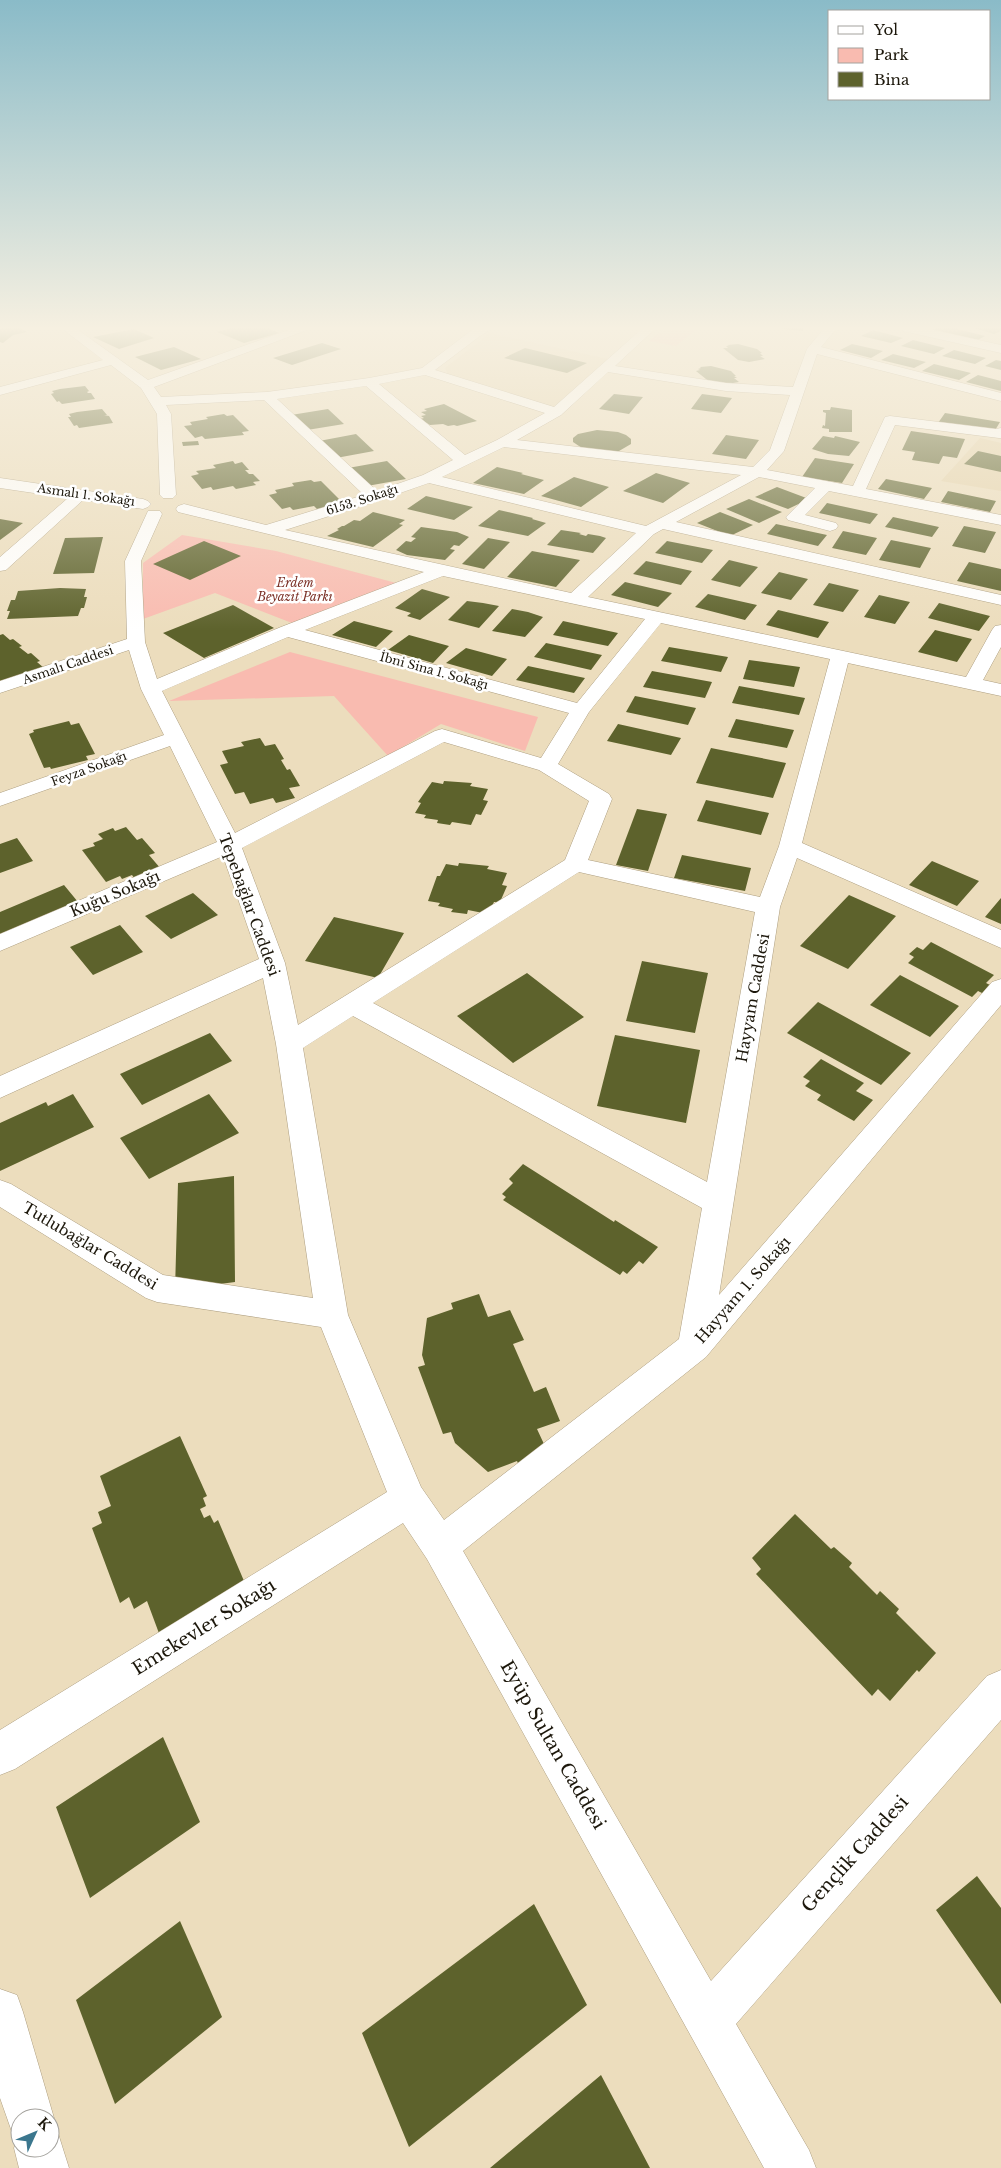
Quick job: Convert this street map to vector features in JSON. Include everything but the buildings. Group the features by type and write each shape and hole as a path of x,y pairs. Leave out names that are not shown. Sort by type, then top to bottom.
{"street":[{"path":"165,428 168,495"},
{"path":"301,428 375,497"},
{"path":"424,428 463,461"},
{"name":"6153. Sokağı","path":"266,530 375,497 428,478 502,443 528,428"},
{"path":"574,600 654,528 757,472 777,451 785,428"},
{"path":"857,492 886,428"},
{"path":"954,428 999,434 1001,432"},
{"path":"502,443 757,472 1001,520"},
{"path":"428,478 654,528 1001,600"},
{"name":"Asmalı 1. Sokağı","path":"0,483 81,494 149,509"},
{"path":"825,486 794,517 830,526"},
{"path":"0,566 81,494"},
{"path":"168,495 187,500 189,503 184,509 170,514 149,509 153,498 168,495"},
{"name":"Tepebağlar Caddesi","path":"149,509 133,561 136,642 151,689 177,737 230,845 273,963 289,1044 332,1315"},
{"path":"184,509 442,571 1001,690"},
{"path":"151,689 287,631 442,571"},
{"path":"546,766 581,710 656,617"},
{"path":"972,683 1001,630"},
{"name":"İbni Sina 1. Sokağı","path":"287,631 581,710"},
{"name":"Asmalı Caddesi","path":"0,688 136,642"},
{"name":"Hayyam Caddesi","path":"694,1347 768,907 790,846 840,657"},
{"name":"Kuğu Sokağı","path":"0,943 230,845 442,734 546,766 601,798 575,864"},
{"name":"Feyza Sokağı","path":"0,800 177,737"},
{"path":"790,846 1001,940"},
{"path":"289,1044 575,864 768,907"},
{"path":"0,1088 273,963"},
{"name":"Hayyam 1. Sokağı","path":"440,1546 694,1347 1001,988"},
{"path":"352,1004 718,1202"},
{"name":"Tutlubağlar Caddesi","path":"0,1192 157,1288 332,1315"},
{"name":"Eyüp Sultan Caddesi","path":"332,1315 408,1499 440,1546 709,2019 791,2168"},
{"name":"Emekevler Sokağı","path":"0,1754 408,1499"},
{"name":"Gençlik Caddesi","path":"709,2019 1001,1690"},
{"path":"0,2012 27,2108"}],"shaded area":[{"path":"980,438 1001,443 1001,491 941,481"}],"green space":[{"name":"Erdem Beyazit Parkı","path":"182,535 276,551 400,584 297,625 215,593 143,619 143,563"},
{"path":"290,652 538,717 525,751 441,724 388,756 334,696 169,701"}]}
